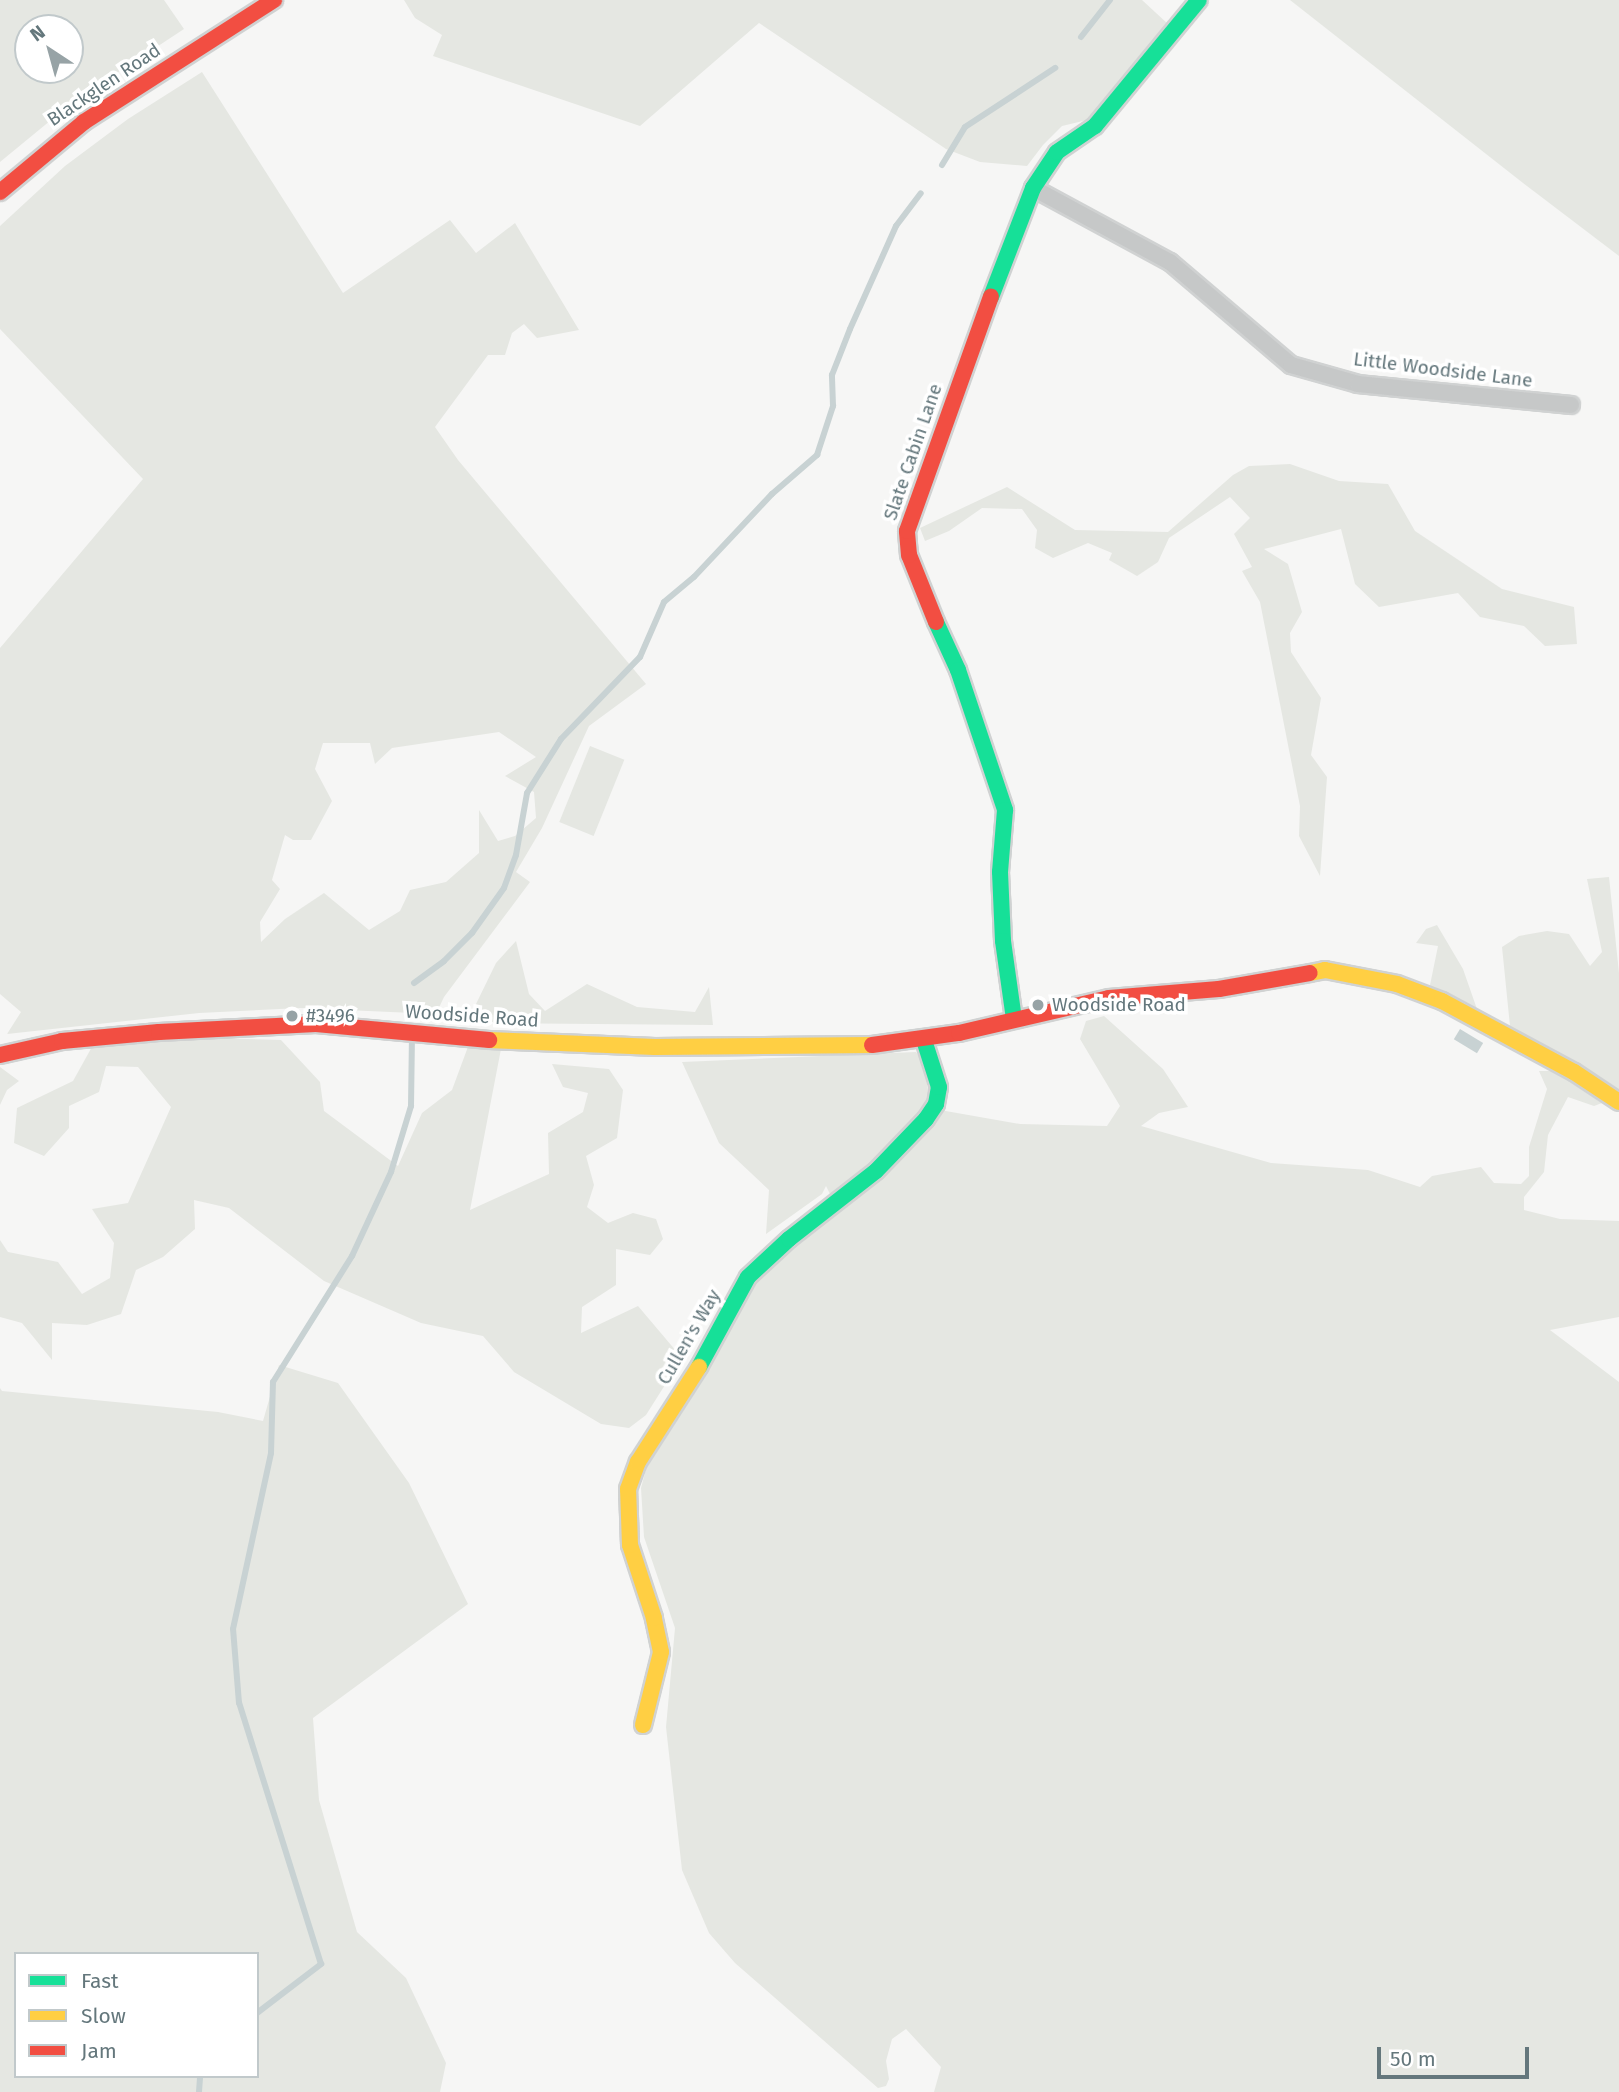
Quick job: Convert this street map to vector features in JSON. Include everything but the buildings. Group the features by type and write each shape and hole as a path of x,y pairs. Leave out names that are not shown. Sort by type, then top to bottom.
{"street":[{"name":"Blackglen Road","path":"0,192 84,122 274,0"},
{"name":"Slate Cabin Lane","path":"1014,1019 1003,941 1000,886 1005,810 994,770 958,670 909,555 907,531 970,352 1033,188 1057,152 1095,126 1199,0"},
{"name":"Little Woodside Lane","path":"1033,188 1170,262 1291,365 1358,384 1476,398 1571,405"},
{"name":"Woodside Road","path":"0,1055 75,1040 316,1024 480,1040 656,1047 867,1046 924,1040 1109,998 1219,989 1325,970 1397,984 1442,1001 1574,1072 1619,1102"},
{"name":"Cullen's Way","path":"643,1725 661,1652 654,1618 630,1545 628,1489 638,1462 705,1358 748,1277 789,1239 876,1171 926,1119 936,1104 939,1087 924,1040"}],"shaded area":[{"path":"0,0 164,0 184,29 73,102 0,162"},
{"path":"404,0 1142,0 1168,24 1087,120 1062,126 1027,166 980,162 946,149 759,23 640,126 433,56 442,35 415,18"},
{"path":"1290,0 1619,0 1619,256 1523,183"},
{"path":"202,72 343,293 450,220 476,253 515,223 579,330 537,338 524,324 512,333 505,355 488,355 435,427 458,460 646,684 589,726 542,828 516,872 530,882 444,997 436,1014 300,1008 199,1013 7,1034 21,1012 0,994 0,648 143,479 0,329 0,226 65,166 128,119","holes":["499,732 536,757 505,776 534,792 536,818 515,836 498,841 479,810 479,853 446,882 410,890 400,911 369,930 324,893 285,919 261,942 260,922 280,889 272,880 285,835 293,840 311,840 332,801 315,769 323,743 370,743 375,764 392,748"]},
{"path":"1290,464 1339,481 1388,484 1415,531 1502,589 1574,607 1577,644 1545,646 1524,626 1480,617 1458,593 1379,607 1355,584 1341,529 1264,549 1288,564 1302,612 1290,633 1291,652 1321,698 1311,755 1327,777 1320,876 1299,836 1300,806 1260,602 1242,571 1252,567 1234,534 1250,518 1230,497 1169,538 1158,562 1137,576 1109,560 1112,553 1088,543 1053,558 1035,548 1037,530 1022,509 982,508 949,531 925,541 920,528 1007,487 1075,530 1168,532 1233,475 1249,466"},
{"path":"590,746 624,760 594,836 559,822"},
{"path":"1609,877 1619,973 1619,1092 1510,1026 1502,947 1519,936 1547,931 1569,934 1590,966 1602,952 1587,879"},
{"path":"1437,925 1463,969 1478,1012 1429,990 1438,946 1416,943 1426,929"},
{"path":"516,941 529,994 545,1011 587,984 637,1007 695,1012 709,987 713,1025 486,1023 476,1004 496,963"},
{"path":"1104,1016 1163,1069 1188,1107 1159,1113 1141,1126 1271,1163 1368,1170 1420,1187 1432,1176 1481,1167 1494,1183 1521,1184 1529,1176 1529,1147 1547,1089 1539,1071 1554,1071 1602,1103 1594,1106 1568,1097 1548,1135 1544,1172 1524,1197 1524,1210 1560,1219 1619,1221 1619,1317 1550,1330 1619,1382 1619,2092 934,2092 941,2067 906,2029 892,2039 886,2061 889,2079 886,2086 878,2088 735,1963 709,1933 682,1870 666,1727 675,1628 644,1537 641,1488 646,1469 750,1289 940,1110 1020,1124 1107,1126 1120,1106 1080,1039 1086,1021"},
{"path":"1460,1029 1483,1043 1477,1053 1454,1039"},
{"path":"145,1036 281,1040 320,1082 324,1111 398,1166 422,1113 452,1090 469,1044 501,1049 470,1210 549,1174 548,1133 583,1112 588,1093 563,1087 552,1064 609,1069 623,1090 617,1138 586,1156 594,1185 587,1207 608,1223 633,1213 656,1219 663,1239 650,1255 616,1249 616,1285 582,1307 581,1333 638,1306 682,1358 646,1415 629,1428 601,1424 514,1372 483,1336 421,1323 324,1281 229,1208 194,1200 195,1229 163,1257 136,1270 121,1314 87,1325 52,1323 52,1360 22,1323 0,1317 0,1240 8,1252 58,1262 82,1294 110,1278 114,1243 92,1209 128,1203 171,1107 138,1067 106,1066 99,1092 69,1106 69,1128 44,1156 14,1143 17,1108 73,1081 93,1045"},
{"path":"916,1052 924,1063 930,1103 878,1163 830,1194 826,1186 822,1194 766,1234 769,1190 719,1143 682,1062"},
{"path":"0,1067 19,1081 7,1090 0,1105"},
{"path":"279,1365 338,1383 409,1483 468,1604 313,1718 319,1800 357,1932 406,1978 446,2063 440,2092 0,2092 0,1388 2,1391 218,1412 263,1421"}],"waterway":[{"path":"1081,37 1110,0"},
{"path":"942,165 965,127 1055,68"},
{"path":"414,983 444,961 472,933 504,888 516,855 527,793 561,739 640,657 664,602 694,577 772,494 817,455 833,406 832,375 850,329 896,226 921,193"},
{"path":"259,2011 321,1964 239,1703 233,1629 271,1453 273,1382 352,1256 391,1172 411,1106 412,1037"},
{"path":"199,2092 200,2078"}],"traffic: fast":[{"path":"991,297 1033,188 1057,152 1095,126 1199,0"},
{"path":"936,622 958,670 1005,810 1000,872 1003,941 1014,1019"},
{"path":"699,1367 748,1277 789,1239 876,1171 926,1119 936,1104 939,1087 924,1040"}],"traffic: slow":[{"path":"1310,973 1325,970 1397,984 1442,1001 1574,1072 1619,1102"},
{"path":"489,1040 655,1047 872,1045"},
{"path":"643,1725 661,1652 654,1618 630,1545 628,1489 638,1462 699,1367"}],"traffic: jam":[{"path":"0,192 84,122 274,0"},
{"path":"936,622 909,555 907,531 991,297"},
{"path":"872,1045 959,1033 1109,998 1219,989 1310,973"},
{"path":"0,1055 62,1041 159,1032 316,1024 489,1040"}],"place":[{"name":"Woodside Road","path":"1038,1005"},
{"name":"#3496","path":"292,1016"}]}
